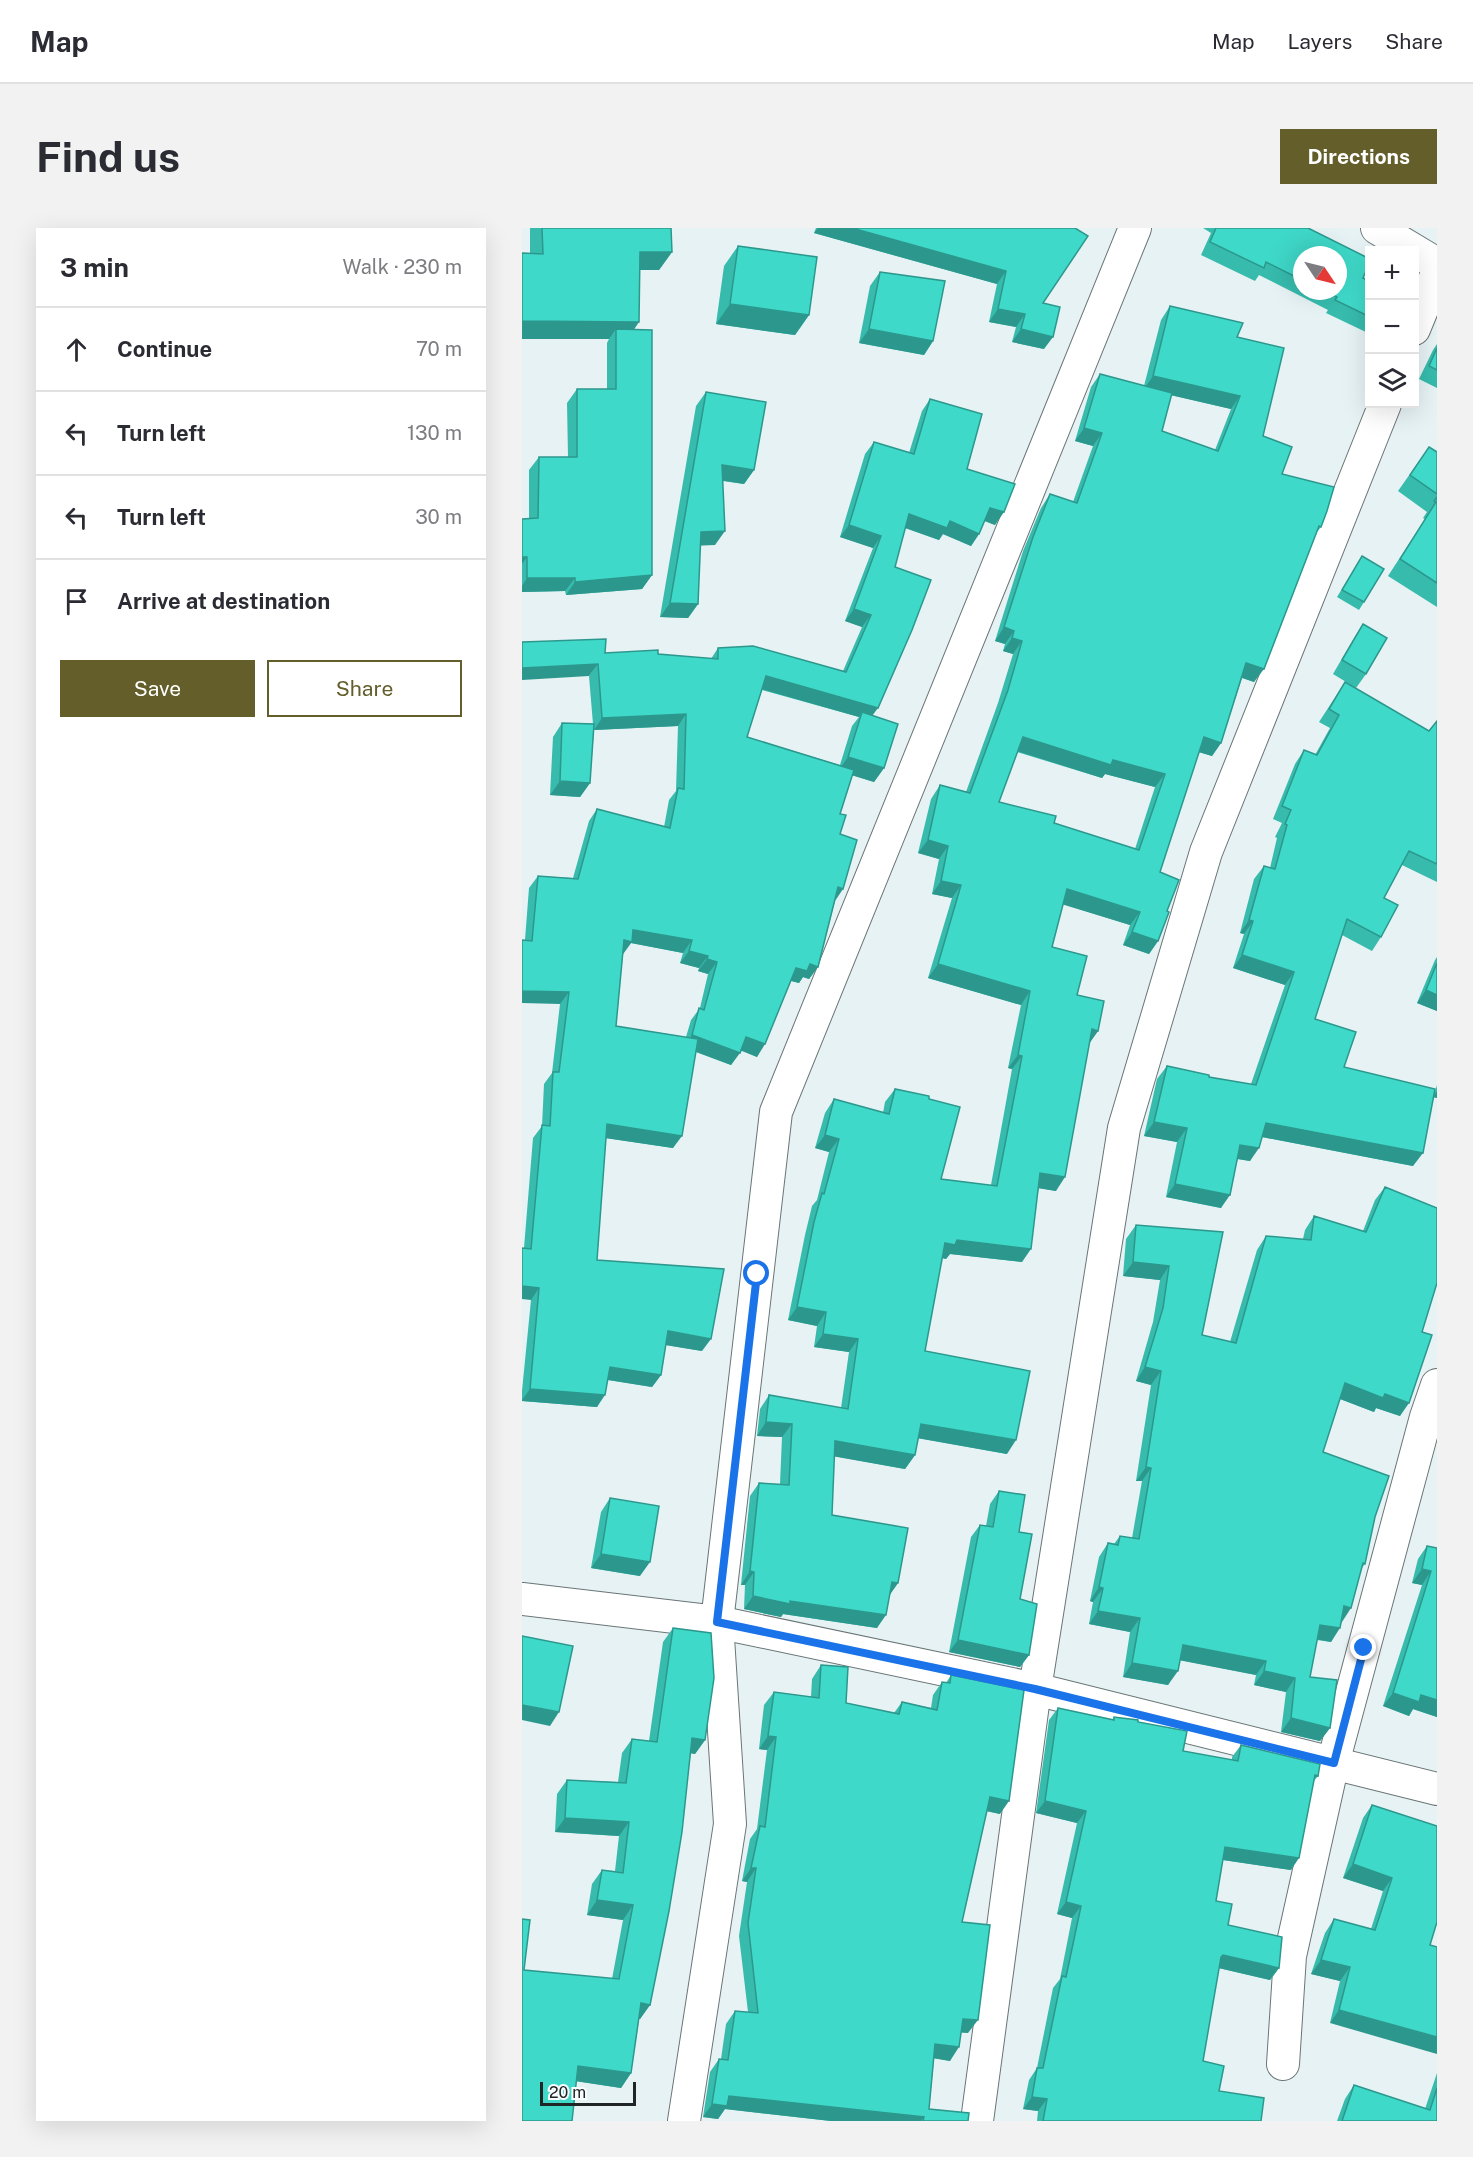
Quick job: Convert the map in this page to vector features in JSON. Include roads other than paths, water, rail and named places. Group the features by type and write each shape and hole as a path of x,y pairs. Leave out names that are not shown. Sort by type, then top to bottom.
{"street":[{"path":"684,2121 730,1824 717,1622 776,1112 1135,228"},
{"path":"1377,228 1437,264"},
{"path":"1419,317 1437,273"},
{"path":"977,2121 1035,1689 1124,1128 1206,852 1383,408"},
{"path":"1283,2064 1290,1956 1334,1763 1426,1417 1437,1385"},
{"path":"522,1599 717,1622 1035,1689 1437,1789"}]}
